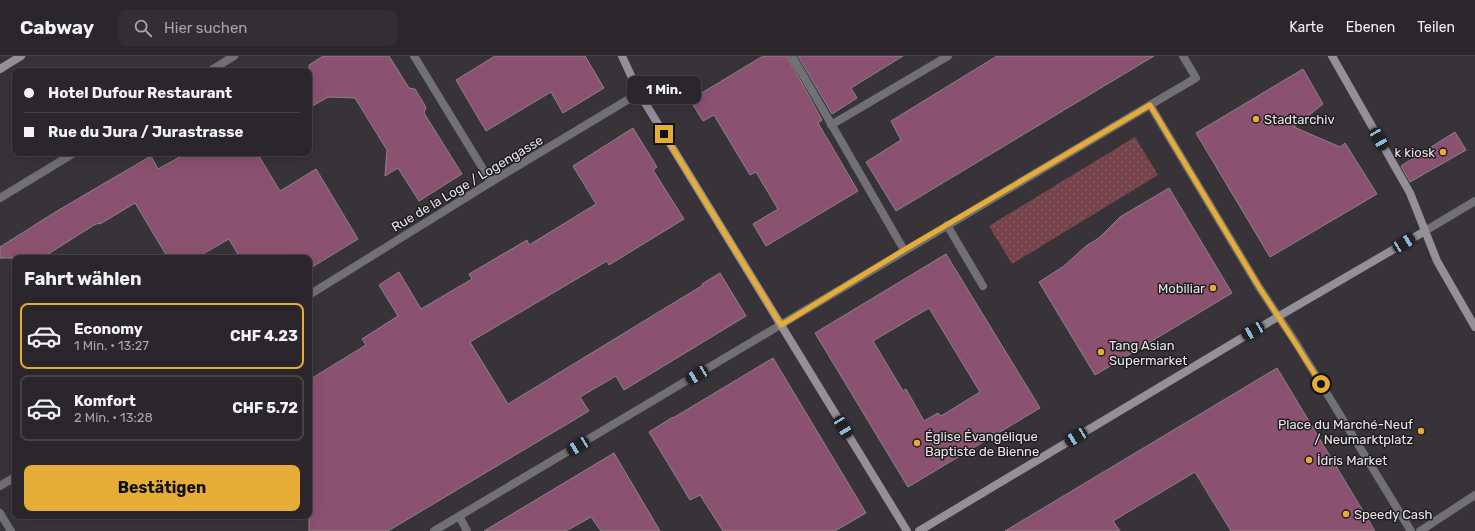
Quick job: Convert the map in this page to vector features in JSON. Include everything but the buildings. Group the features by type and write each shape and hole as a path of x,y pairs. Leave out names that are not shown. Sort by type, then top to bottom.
{"street":[{"path":"0,69 21,56"},
{"path":"215,68 234,56"},
{"path":"414,56 492,182"},
{"path":"622,56 639,94 907,531"},
{"path":"792,56 904,250"},
{"path":"831,125 948,56"},
{"path":"434,531 781,325 904,250 1196,78 1183,56"},
{"path":"1332,56 1410,193 1437,261 1475,327"},
{"name":"Rue de la Loge / Logengasse","path":"312,293 492,182 639,94"},
{"path":"1150,105 1259,287 1296,344 1410,531"},
{"path":"0,198 69,156"},
{"path":"919,531 1278,316 1475,201"},
{"path":"947,225 983,286"},
{"path":"0,486 12,479"},
{"path":"1420,531 1475,495"},
{"path":"0,512 11,531"},
{"path":"458,516 467,531"}],"shaded area":[{"path":"1135,137 1158,175 1012,264 989,226"}],"place":[{"name":"Stadtarchiv","path":"1256,119"},
{"name":"k kiosk","path":"1443,152"},
{"name":"Mobiliar","path":"1213,288"},
{"name":"Tang Asian Supermarket","path":"1101,352"},
{"name":"Place du Marché-Neuf / Neumarktplatz","path":"1421,431"},
{"name":"Église Évangélique Baptiste de Bienne","path":"917,443"},
{"name":"İdris Market","path":"1309,460"},
{"name":"Speedy Cash","path":"1346,514"}],"route":[{"path":"664,134 781,325 904,250 1150,105 1259,287 1321,384"}]}
